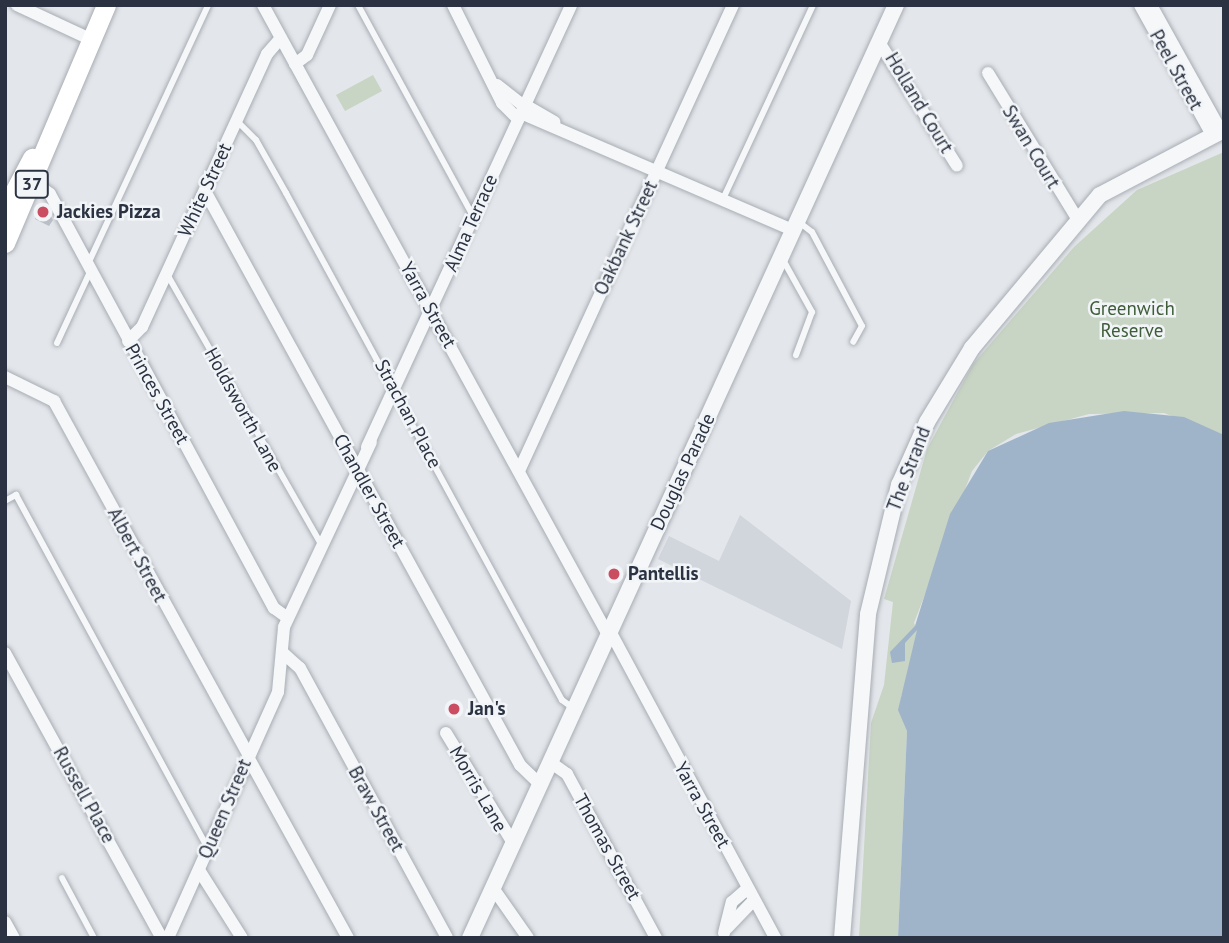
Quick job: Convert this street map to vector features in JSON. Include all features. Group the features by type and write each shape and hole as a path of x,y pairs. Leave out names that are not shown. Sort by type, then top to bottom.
{"main road":[{"name":"37","path":"5,243 28,178 106,5"},
{"name":"37","path":"5,209 28,178"}],"street":[{"path":"17,5 90,40"},
{"name":"Yarra Street","path":"263,5 593,605 612,628 629,672 775,938"},
{"path":"295,64 307,55 330,5"},
{"path":"453,5 495,82 522,111 723,199 795,225"},
{"name":"Alma Terrace","path":"281,681 282,652 288,618 432,312 571,5"},
{"name":"Oakbank Street","path":"519,471 733,5"},
{"name":"Douglas Parade","path":"470,938 896,5"},
{"name":"Peel Street","path":"1139,5 1219,132"},
{"name":"Peel Street","path":"1150,5 1219,132"},
{"name":"White Street","path":"128,341 142,327 237,121 281,38"},
{"name":"Holland Court","path":"879,42 957,166"},
{"name":"Swan Court","path":"988,73 1077,218"},
{"name":"The Strand","path":"842,938 861,660 899,485 949,381 1077,218 1129,175 1219,132"},
{"name":"Princes Street","path":"28,178 46,188 274,608 288,618"},
{"name":"Chandler Street","path":"205,191 520,765 540,784"},
{"name":"Albert Street","path":"5,377 54,401 348,938"},
{"path":"593,605 612,628"},
{"name":"Braw Street","path":"282,652 305,681 447,938"},
{"name":"Russell Place","path":"5,653 162,938"},
{"name":"Yarra Street","path":"600,654 617,658 629,672"},
{"path":"281,681 294,673 305,681"},
{"name":"Queen Street","path":"168,938 281,681"},
{"name":"Morris Lane","path":"446,733 502,833 513,843"},
{"name":"Thomas Street","path":"550,762 567,774 656,938"},
{"path":"200,870 242,938"},
{"path":"493,888 528,938"},
{"path":"723,935 732,902 751,895"},
{"path":"5,922 14,938"}],"lane":[{"path":"57,343 208,5"},
{"path":"358,5 474,217"},
{"path":"723,199 813,5"},
{"name":"Strachan Place","path":"237,121 256,140 562,700 574,709"},
{"path":"795,225 812,232 862,326 853,342"},
{"path":"782,256 811,312 796,355"},
{"name":"Holdsworth Lane","path":"167,272 322,546"},
{"path":"5,501 16,495 208,849"},
{"path":"62,878 94,938"}],"shaded area":[{"path":"740,515 851,601 842,649 658,559 669,536 719,561"}],"green space":[{"path":"373,75 382,91 345,111 336,95"},
{"name":"Greenwich Reserve","path":"1224,152 1224,435 1164,413 1089,414 1016,434 988,451 972,471 914,623 920,637 901,697 907,731 898,938 859,938 871,723 884,685 893,602 884,599 927,449 973,364 1074,247 1137,190"}],"water":[{"path":"1124,411 1184,417 1224,435 1224,938 898,938 907,731 898,710 917,630 905,643 905,661 892,663 890,652 915,626 950,514 988,451 1049,423"}],"building":[{"name":"Jackies Pizza","path":"43,202 53,220 49,226 35,219"}],"place":[{"name":"Jackies Pizza","path":"43,212"},
{"name":"Pantellis","path":"614,574"},
{"name":"Jan's","path":"454,709"}]}
